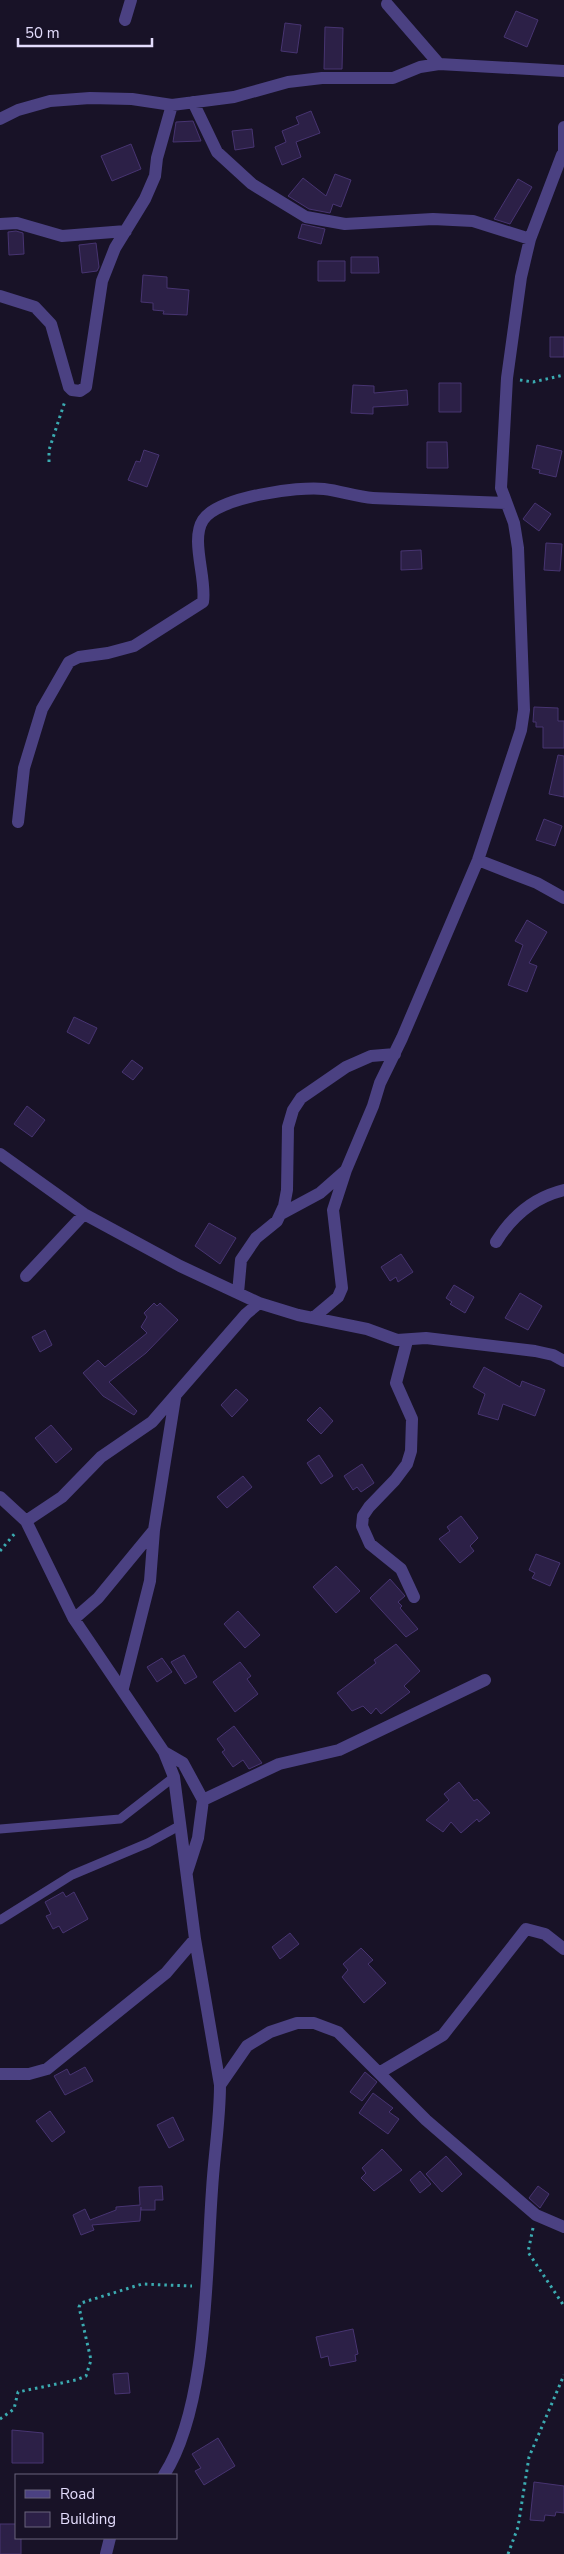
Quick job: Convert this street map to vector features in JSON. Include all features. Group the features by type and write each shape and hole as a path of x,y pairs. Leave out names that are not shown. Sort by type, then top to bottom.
{"street":[{"path":"125,20 131,0"},
{"path":"387,4 439,64"},
{"path":"0,119 18,110 50,102 90,98 132,99 172,105 234,97 288,82 322,78 370,80 393,78 420,67 439,64 564,71"},
{"path":"193,102 217,152 252,184 306,217 345,224 433,219 472,221 530,239"},
{"path":"0,296 35,307 51,324 62,367 72,390 80,391 86,387 102,282 115,248 145,199 156,176 157,158 172,105"},
{"path":"313,1318 338,1297 342,1288 332,1216 346,1170 373,1106 380,1082 395,1054 478,860 521,730 524,710 518,548 514,524 506,503 501,474 507,378 518,296 530,239 563,155 564,127"},
{"path":"0,224 26,225 62,236 126,231"},
{"path":"18,822 24,768 42,709 69,662 79,657 108,653 134,646 203,602 205,590 198,537 202,521 213,509 258,495 294,488 324,489 370,498 506,503"},
{"path":"478,860 537,883 564,898"},
{"path":"238,1293 241,1260 256,1238 277,1221 281,1214 287,1190 288,1127 293,1110 301,1098 346,1067 370,1056 395,1054"},
{"path":"0,1154 84,1214 180,1266 259,1303 313,1318 367,1329 397,1340 407,1341 426,1338 536,1351 553,1355 564,1361"},
{"path":"281,1214 320,1193 346,1170"},
{"path":"496,1242 504,1229 534,1201 564,1190"},
{"path":"26,1276 84,1214"},
{"path":"26,1521 62,1497 89,1468 152,1422 175,1398 246,1314 259,1303"},
{"path":"407,1341 396,1383 412,1420 411,1451 407,1464 363,1516 362,1526 370,1544 401,1569 414,1597"},
{"path":"123,1688 150,1581 154,1530 175,1398"},
{"path":"0,1497 26,1521 35,1544 74,1619 123,1688 164,1752 174,1777 194,1939 220,2085 206,2287 193,2399 185,2435 165,2474"},
{"path":"74,1619 98,1598 154,1530"},
{"path":"203,1800 279,1764 339,1750 485,1680"},
{"path":"164,1752 183,1763 203,1800 198,1838 186,1874"},
{"path":"380,2073 443,2035 526,1929 545,1934 564,1949"},
{"path":"0,2074 29,2074 47,2069 166,1973 194,1939"},
{"path":"220,2085 247,2046 270,2032 296,2023 314,2023 338,2032 426,2120 536,2215 564,2227"},
{"path":"106,2554 110,2539"}],"lane":[{"path":"0,1829 120,1819 174,1777"},
{"path":"0,1920 72,1875 148,1843 179,1826"}],"path":[{"path":"507,378 533,382 564,375"},
{"path":"49,462 49,450 55,428 65,400 72,390"},
{"path":"0,1551 26,1521"},
{"path":"536,2215 528,2252 564,2306"},
{"path":"0,2419 14,2409 18,2392 76,2380 86,2376 91,2360 79,2306 86,2299 142,2284 206,2287"},
{"path":"508,2554 518,2526 529,2457 564,2375"}],"building":[{"path":"516,11 538,20 527,47 504,37"},
{"path":"285,23 301,25 297,53 281,51"},
{"path":"325,27 343,28 342,69 324,69"},
{"path":"311,111 320,133 296,142 301,157 282,165 275,147 286,142 282,131 299,124 296,117"},
{"path":"193,121 201,141 173,142 176,122"},
{"path":"252,129 254,147 235,150 232,131"},
{"path":"131,144 141,169 112,181 101,156"},
{"path":"335,174 351,180 341,207 333,204 330,213 309,209 288,196 303,178 326,196"},
{"path":"518,179 532,187 510,224 494,219"},
{"path":"302,224 325,229 321,244 298,238"},
{"path":"16,231 23,233 24,254 9,255 8,232"},
{"path":"96,243 99,267 97,271 82,273 79,245"},
{"path":"351,257 378,257 379,273 351,273"},
{"path":"318,261 345,261 345,281 318,281"},
{"path":"143,275 167,277 167,288 189,290 187,315 163,314 164,311 153,310 153,303 141,302"},
{"path":"550,337 564,337 564,357 550,357"},
{"path":"439,383 461,383 461,412 439,412"},
{"path":"353,385 374,386 374,393 407,390 408,405 373,407 373,414 351,413"},
{"path":"427,442 447,442 448,468 427,468"},
{"path":"537,445 562,451 556,477 539,473 540,470 532,468"},
{"path":"144,450 159,455 147,487 128,480 136,461 140,462"},
{"path":"535,503 551,514 539,531 523,519"},
{"path":"546,543 562,544 560,571 544,570"},
{"path":"421,550 422,569 401,570 401,551"},
{"path":"534,707 558,708 558,721 564,721 564,748 543,748 543,727 536,727 536,722 533,722"},
{"path":"558,755 564,756 564,797 549,794"},
{"path":"544,819 562,826 555,846 536,840"},
{"path":"527,920 547,932 529,963 537,966 527,992 508,985 523,945 515,941"},
{"path":"74,1017 97,1028 89,1044 67,1032"},
{"path":"132,1060 143,1068 133,1080 122,1072"},
{"path":"27,1106 45,1120 32,1137 14,1124"},
{"path":"209,1223 236,1238 220,1264 195,1246"},
{"path":"401,1254 413,1272 398,1282 396,1277 390,1281 381,1267"},
{"path":"454,1285 474,1297 465,1313 450,1304 452,1302 446,1298"},
{"path":"520,1293 542,1306 528,1330 505,1318"},
{"path":"154,1303 157,1306 160,1303 178,1320 146,1353 109,1382 137,1411 134,1415 103,1396 83,1373 98,1360 105,1367 147,1333 141,1327 147,1317 144,1313"},
{"path":"45,1330 52,1345 40,1352 32,1337"},
{"path":"484,1367 520,1387 522,1381 545,1390 535,1416 503,1404 498,1420 478,1414 485,1394 473,1387"},
{"path":"236,1389 248,1400 232,1417 221,1405"},
{"path":"320,1407 333,1421 321,1434 307,1420"},
{"path":"51,1425 72,1449 56,1463 35,1438"},
{"path":"319,1455 333,1476 321,1484 307,1463"},
{"path":"362,1464 374,1483 361,1492 357,1487 353,1490 344,1476"},
{"path":"243,1476 252,1487 227,1508 217,1497"},
{"path":"461,1516 478,1538 470,1546 474,1551 460,1563 439,1539 450,1531 447,1527"},
{"path":"536,1554 560,1563 550,1586 532,1578 535,1573 529,1570"},
{"path":"336,1566 360,1591 336,1613 313,1587"},
{"path":"390,1579 405,1596 398,1602 402,1606 400,1608 418,1629 406,1637 370,1598"},
{"path":"238,1611 260,1635 245,1648 224,1624"},
{"path":"396,1644 420,1671 404,1686 410,1692 381,1714 376,1708 371,1714 363,1706 352,1711 337,1693 376,1663 374,1660"},
{"path":"184,1655 197,1677 185,1684 171,1662"},
{"path":"162,1658 172,1672 157,1682 147,1667"},
{"path":"240,1662 251,1676 247,1679 258,1694 235,1712 213,1682"},
{"path":"234,1726 262,1763 249,1769 243,1760 233,1767 222,1752 225,1750 217,1739"},
{"path":"459,1782 474,1801 477,1799 490,1813 479,1822 477,1819 461,1833 451,1822 443,1832 426,1820 449,1800 444,1794"},
{"path":"63,1892 66,1897 74,1892 88,1919 63,1933 59,1926 53,1929 46,1916 51,1914 45,1902"},
{"path":"290,1933 299,1944 280,1959 272,1947"},
{"path":"361,1948 373,1960 368,1964 386,1983 364,2003 342,1977 348,1970 343,1964"},
{"path":"85,2067 93,2081 65,2095 54,2076 67,2069 70,2075"},
{"path":"365,2072 377,2082 362,2101 350,2092"},
{"path":"373,2093 393,2108 389,2112 399,2119 388,2134 359,2113"},
{"path":"50,2111 65,2132 52,2142 36,2121"},
{"path":"173,2117 184,2140 169,2148 157,2125"},
{"path":"382,2149 402,2170 374,2191 361,2178 366,2173 362,2168"},
{"path":"446,2156 462,2174 442,2192 426,2174"},
{"path":"420,2171 431,2184 420,2193 410,2180"},
{"path":"162,2186 163,2200 155,2200 155,2210 141,2210 141,2207 140,2221 92,2225 94,2230 81,2235 73,2215 85,2209 90,2220 116,2210 116,2207 140,2205 139,2187"},
{"path":"538,2186 549,2194 540,2208 529,2198"},
{"path":"353,2329 358,2354 355,2355 356,2361 330,2366 328,2356 321,2358 316,2337"},
{"path":"128,2373 130,2393 115,2394 113,2374"},
{"path":"12,2430 43,2433 43,2463 12,2463"},
{"path":"218,2438 235,2466 204,2485 195,2471 201,2468 192,2454"},
{"path":"534,2482 564,2486 564,2513 556,2512 555,2516 545,2515 544,2521 530,2520"},
{"path":"0,2524 15,2524 15,2539 21,2539 21,2554 0,2554"}]}
